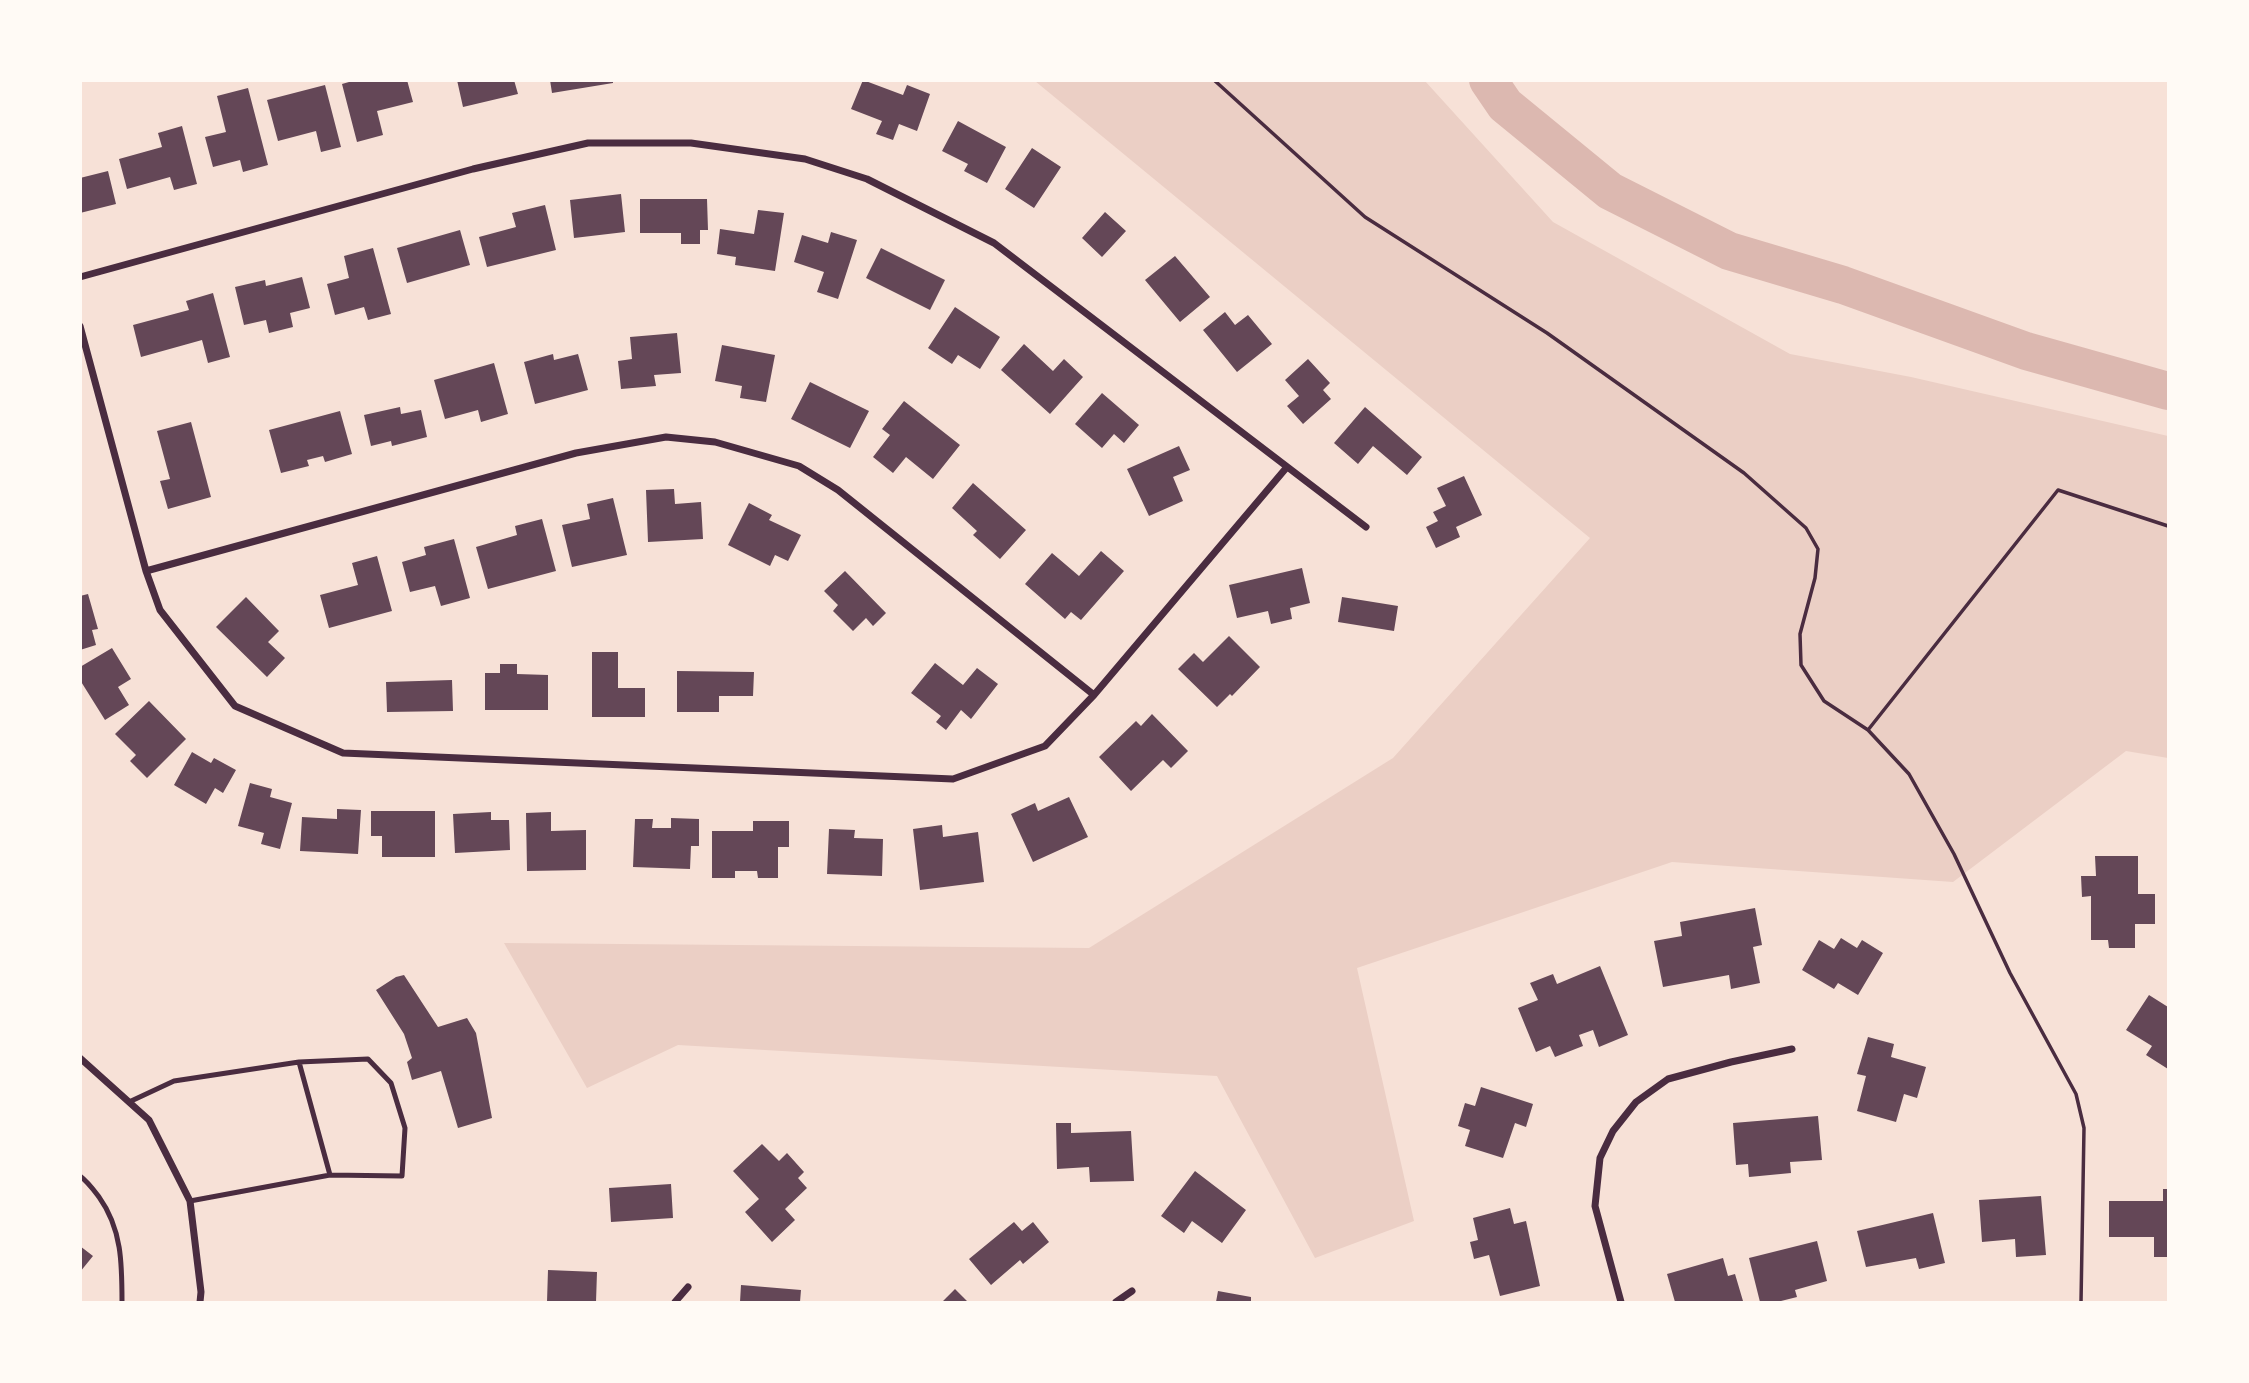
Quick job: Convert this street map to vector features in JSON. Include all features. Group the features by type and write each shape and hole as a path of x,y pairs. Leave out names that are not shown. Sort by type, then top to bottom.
{"street":[{"path":"80,277 473,169 588,143 691,143 805,159 867,179 994,243 1366,527"},
{"path":"80,326 146,571 160,610 235,706 343,753 953,779 1045,746 1094,695 1287,467"},
{"path":"146,571 576,453 666,437 715,442 799,466 838,490 1094,695"},
{"path":"1622,1303 1595,1206 1600,1158 1613,1131 1636,1102 1668,1079 1792,1049"},
{"path":"80,1058 149,1120 190,1201 200,1303"},
{"path":"675,1303 688,1287"},
{"path":"1116,1303 1132,1291"}],"lane":[{"path":"130,1102 174,1081 299,1062 368,1059 391,1083 405,1128 402,1177 330,1175 190,1201"},
{"path":"299,1062 330,1175"},
{"path":"80,1176 86,1180 110,1213 118,1233 122,1264 122,1303"}],"path":[{"path":"1214,80 1365,218 1558,341 1744,474 1806,528 1818,549 1815,578 1800,634 1801,665 1824,701 1868,730 1909,774 1954,854 2010,973 2076,1094 2084,1128 2081,1303"},
{"path":"1868,730 2057,490 2168,527"}],"shaded area":[{"path":"1035,81 1425,81 1553,222 1790,354 1911,377 2168,436 2168,758 2126,751 1953,882 1672,862 1357,968 1414,1221 1315,1258 1217,1076 678,1045 587,1088 504,943 1089,948 1393,758 1590,538"}],"building":[{"path":"356,80 407,80 413,102 377,111 383,135 357,142 342,84"},
{"path":"457,80 514,80 518,94 463,107"},
{"path":"550,80 613,80 613,83 552,93"},
{"path":"863,80 903,95 907,85 930,94 917,131 899,124 893,140 876,134 882,121 851,109"},
{"path":"325,85 341,147 321,152 316,131 278,141 267,100"},
{"path":"248,88 268,165 243,172 240,160 213,167 205,137 226,132 217,96"},
{"path":"958,121 1006,147 987,183 964,171 968,164 942,151"},
{"path":"182,126 197,184 174,190 170,177 127,189 119,159 162,147 158,133"},
{"path":"1032,148 1061,167 1034,208 1005,189"},
{"path":"108,171 116,204 80,213 80,178"},
{"path":"621,194 625,232 574,238 570,200"},
{"path":"640,199 707,199 708,230 700,230 700,244 681,244 681,233 640,233"},
{"path":"545,205 556,250 487,267 479,237 516,227 512,213"},
{"path":"758,210 784,213 775,271 735,265 736,257 717,254 720,229 754,234"},
{"path":"1105,212 1126,231 1102,257 1082,238"},
{"path":"460,230 470,265 407,283 397,248"},
{"path":"831,232 857,240 838,299 817,292 824,272 794,262 802,235 828,243"},
{"path":"373,248 391,314 368,320 364,307 335,315 327,284 349,278 344,256"},
{"path":"881,248 945,280 930,310 866,278"},
{"path":"1175,256 1210,297 1180,322 1145,280"},
{"path":"302,277 310,308 290,313 293,327 269,333 266,320 244,325 235,287 265,280 266,286"},
{"path":"213,293 230,357 208,363 202,340 141,357 133,325 189,310 186,301"},
{"path":"955,307 1000,337 980,369 958,355 952,364 928,348"},
{"path":"1225,312 1235,325 1248,315 1272,344 1237,372 1203,330"},
{"path":"677,333 681,373 654,375 656,386 621,389 618,361 632,359 630,337"},
{"path":"1024,344 1053,371 1064,359 1083,377 1050,414 1001,370"},
{"path":"722,345 775,355 766,402 740,398 742,386 715,381"},
{"path":"553,354 554,360 578,354 588,390 535,404 524,362"},
{"path":"1308,359 1330,383 1323,390 1331,399 1303,424 1287,406 1299,396 1285,380"},
{"path":"494,363 508,414 481,422 478,410 445,419 434,380"},
{"path":"810,382 869,411 850,448 791,419"},
{"path":"1102,393 1139,425 1124,443 1114,434 1102,448 1075,424"},
{"path":"904,401 960,445 933,479 906,457 893,473 873,457 890,435 882,429"},
{"path":"400,407 401,414 421,410 427,437 392,446 391,441 371,446 364,415"},
{"path":"1365,407 1422,457 1407,475 1373,446 1358,464 1334,443"},
{"path":"340,411 352,454 325,462 323,456 307,460 309,466 281,473 269,430"},
{"path":"191,422 211,497 168,509 160,481 170,479 157,431"},
{"path":"1179,446 1190,470 1173,477 1183,501 1149,516 1127,469"},
{"path":"1464,476 1482,515 1456,527 1460,537 1436,548 1426,527 1438,521 1433,512 1446,506 1437,488"},
{"path":"973,483 1026,530 1000,559 973,535 977,531 952,508"},
{"path":"674,489 675,504 701,502 703,539 648,542 646,490"},
{"path":"613,498 627,555 572,567 562,525 590,519 587,504"},
{"path":"749,503 772,515 769,520 801,535 788,561 775,555 770,566 728,545"},
{"path":"542,519 556,571 488,589 476,547 517,535 515,526"},
{"path":"454,539 470,598 441,606 435,586 410,592 402,562 426,555 424,547"},
{"path":"1101,551 1124,571 1081,620 1071,612 1065,619 1025,584 1052,553 1079,576"},
{"path":"377,556 392,611 329,628 320,595 358,585 352,563"},
{"path":"1302,568 1310,603 1290,608 1292,619 1271,624 1268,611 1237,618 1229,585"},
{"path":"845,571 886,613 873,626 866,618 853,631 833,611 838,605 824,591"},
{"path":"88,594 98,629 92,630 96,645 80,650 80,596"},
{"path":"246,597 279,631 268,642 285,658 267,677 216,627"},
{"path":"1342,597 1398,606 1394,631 1338,622"},
{"path":"1229,636 1260,667 1232,696 1230,694 1217,707 1178,669 1194,653 1203,662"},
{"path":"112,648 131,679 118,687 129,705 105,720 80,680 80,667"},
{"path":"592,652 618,652 618,688 645,688 645,717 592,717"},
{"path":"935,663 963,685 977,668 998,684 971,719 961,710 946,730 936,722 941,716 911,693"},
{"path":"500,664 517,664 517,674 548,675 548,710 485,710 485,673 500,673"},
{"path":"677,671 754,672 753,696 719,696 719,712 677,712"},
{"path":"452,680 453,711 387,712 386,682"},
{"path":"149,701 186,739 147,778 130,761 136,755 115,734"},
{"path":"1152,714 1188,751 1171,768 1163,760 1131,791 1099,757 1136,721 1141,726"},
{"path":"192,752 211,763 214,758 236,770 223,793 215,788 206,804 174,785"},
{"path":"250,783 272,789 270,797 292,803 280,849 261,844 264,833 238,826"},
{"path":"1069,797 1088,837 1033,862 1011,814 1035,803 1038,811"},
{"path":"337,809 361,810 358,854 300,851 302,817 337,819"},
{"path":"371,811 435,811 435,857 382,857 382,836 371,836"},
{"path":"491,812 491,820 509,820 510,850 455,853 453,814"},
{"path":"551,812 551,831 586,830 586,870 527,871 526,813"},
{"path":"671,818 699,819 699,846 691,846 690,869 633,867 635,819 653,819 652,828 671,828"},
{"path":"753,821 789,821 789,847 778,847 778,878 758,878 757,871 735,871 735,878 712,878 712,831 753,831"},
{"path":"942,825 943,837 978,832 984,882 920,890 913,829"},
{"path":"829,829 855,830 854,838 883,839 882,876 827,874"},
{"path":"2095,856 2138,856 2138,894 2155,894 2155,924 2135,924 2135,948 2109,948 2108,940 2091,940 2091,896 2082,897 2081,876 2096,876"},
{"path":"1755,908 1762,945 1753,947 1760,983 1731,989 1729,975 1663,987 1654,941 1682,936 1680,922"},
{"path":"1841,938 1857,948 1862,940 1883,953 1858,995 1838,983 1834,989 1802,970 1819,940 1834,949"},
{"path":"1600,966 1628,1035 1599,1047 1593,1030 1579,1035 1583,1046 1555,1057 1550,1046 1536,1052 1518,1008 1538,1000 1530,983 1553,974 1557,984"},
{"path":"404,975 438,1027 467,1018 476,1033 492,1118 458,1128 441,1071 412,1080 407,1062 412,1058 404,1034 376,990"},
{"path":"2149,995 2168,1007 2168,1069 2146,1055 2152,1046 2126,1030"},
{"path":"1868,1037 1894,1044 1891,1057 1926,1067 1917,1098 1904,1094 1896,1122 1857,1111 1866,1076 1857,1074"},
{"path":"1481,1087 1533,1104 1526,1127 1515,1123 1503,1158 1465,1146 1470,1130 1458,1126 1465,1103 1475,1106"},
{"path":"1818,1116 1822,1160 1790,1162 1791,1173 1749,1177 1748,1164 1736,1165 1733,1123"},
{"path":"1056,1123 1071,1123 1071,1133 1131,1131 1134,1181 1090,1182 1089,1167 1057,1169"},
{"path":"762,1144 779,1161 787,1153 804,1172 798,1178 807,1188 785,1209 795,1220 772,1242 745,1212 759,1199 733,1171"},
{"path":"1195,1171 1246,1210 1222,1243 1192,1221 1184,1233 1161,1216"},
{"path":"671,1184 673,1218 611,1222 609,1188"},
{"path":"2163,1189 2168,1189 2168,1257 2154,1257 2154,1237 2109,1237 2109,1201 2163,1201"},
{"path":"2041,1196 2046,1255 2016,1257 2015,1239 1982,1242 1979,1200"},
{"path":"1510,1208 1514,1224 1526,1221 1540,1286 1500,1296 1489,1255 1474,1259 1470,1242 1478,1240 1473,1218"},
{"path":"1933,1213 1945,1263 1919,1269 1916,1258 1866,1267 1857,1231"},
{"path":"1014,1222 1022,1231 1033,1222 1049,1242 1023,1264 1020,1260 991,1285 969,1259"},
{"path":"1817,1241 1827,1281 1795,1290 1797,1297 1777,1302 1760,1302 1749,1258"},
{"path":"80,1246 93,1256 80,1272"},
{"path":"1723,1258 1728,1276 1735,1274 1743,1301 1675,1302 1667,1274"},
{"path":"548,1270 597,1272 596,1302 547,1302"},
{"path":"741,1285 801,1290 800,1302 740,1302"},
{"path":"955,1289 968,1302 942,1302"},
{"path":"1218,1291 1251,1297 1251,1302 1216,1302"}],"waterway":[{"path":"1488,80 1505,105 1610,191 1729,251 1843,285 2026,351 2168,391"}]}
